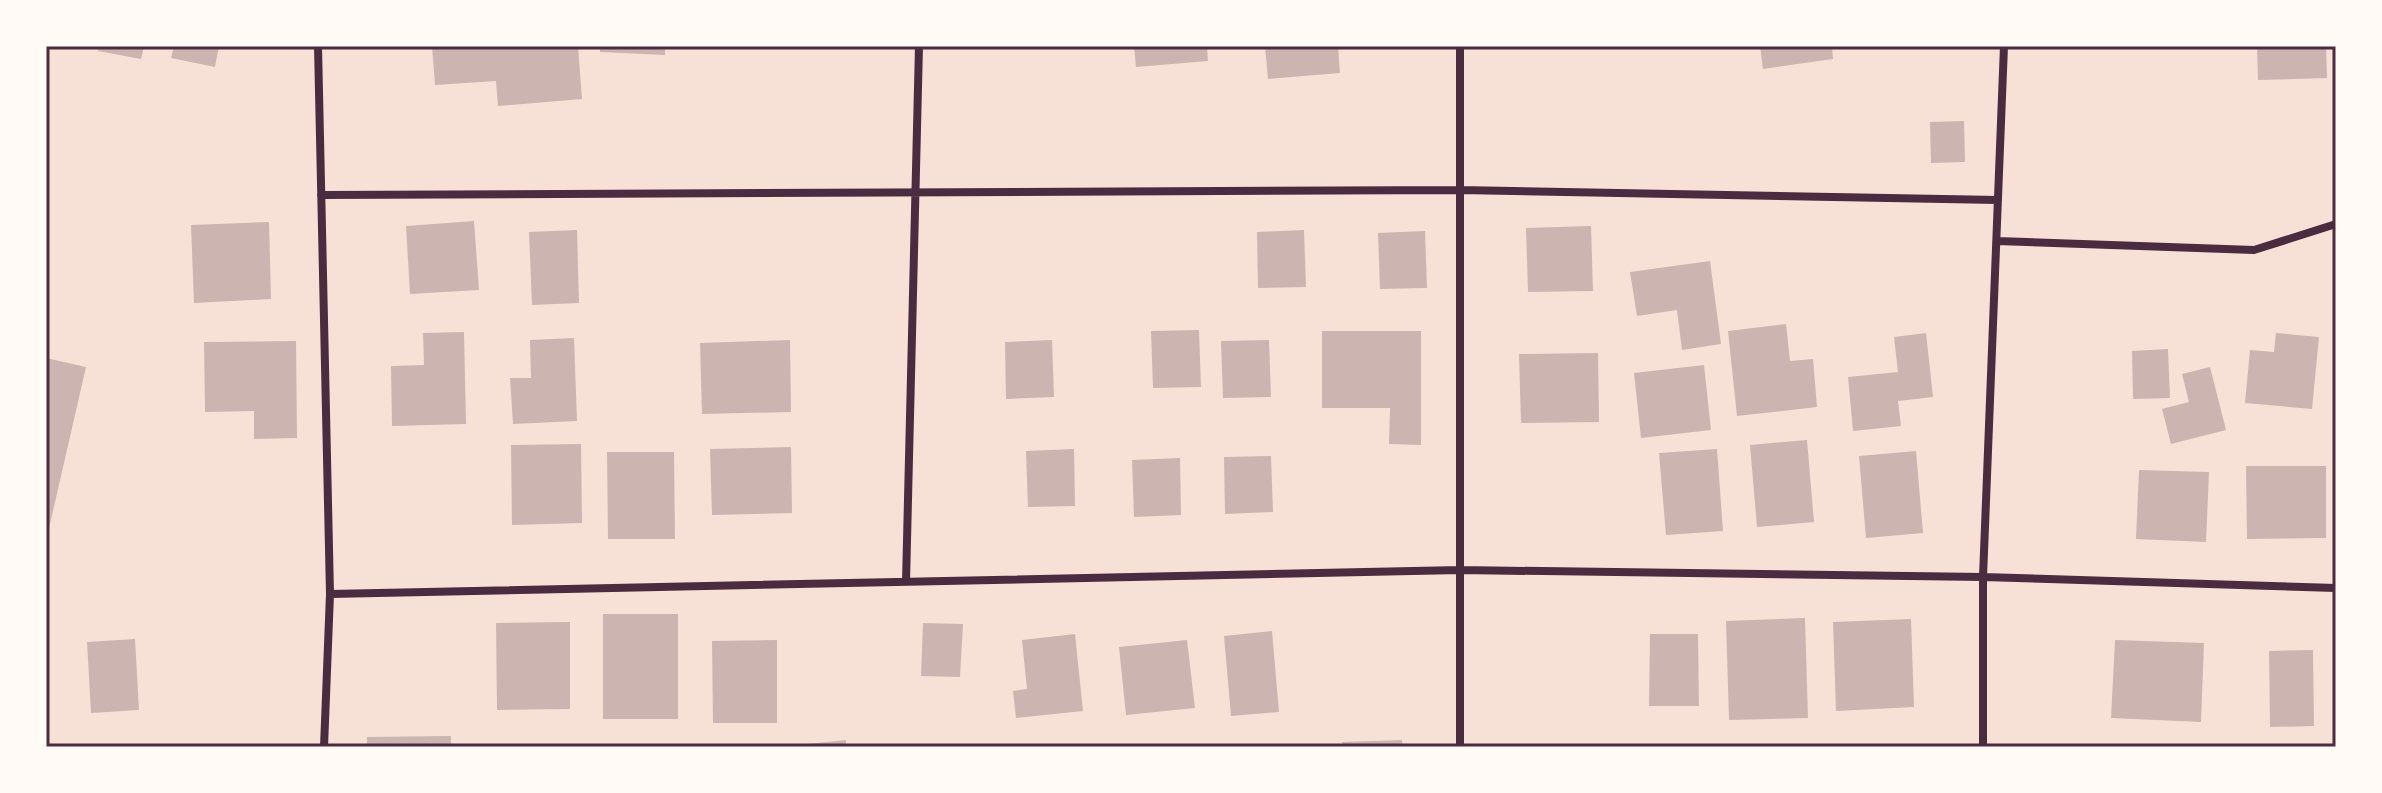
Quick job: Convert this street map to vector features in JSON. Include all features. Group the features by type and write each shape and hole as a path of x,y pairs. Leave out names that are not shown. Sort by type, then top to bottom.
{"street":[{"path":"318,46 330,594 324,747"},
{"path":"906,582 919,46"},
{"path":"1460,46 1460,747"},
{"path":"1983,747 1983,577 2004,46"},
{"path":"321,195 1460,190 1998,200"},
{"path":"1997,241 2254,250 2336,224"},
{"path":"330,594 1460,570 1983,577 2336,588"}],"building":[{"path":"99,46 144,46 141,59 98,51"},
{"path":"174,46 219,46 215,67 171,58"},
{"path":"432,46 578,46 582,99 498,106 496,81 435,85"},
{"path":"600,46 665,46 665,55 600,52"},
{"path":"1134,46 1207,46 1208,61 1136,67"},
{"path":"1265,46 1338,46 1340,73 1268,79"},
{"path":"1760,46 1832,46 1833,59 1763,69"},
{"path":"2257,46 2326,46 2327,78 2258,80"},
{"path":"1964,121 1965,162 1931,163 1930,122"},
{"path":"474,221 479,290 410,294 406,226"},
{"path":"269,222 271,299 194,303 191,225"},
{"path":"1591,226 1593,291 1528,292 1526,228"},
{"path":"577,230 579,303 532,305 529,232"},
{"path":"1304,230 1306,287 1258,288 1257,232"},
{"path":"1425,231 1427,288 1380,289 1378,233"},
{"path":"1710,261 1721,344 1682,350 1677,310 1637,316 1630,272"},
{"path":"1786,324 1790,361 1813,359 1817,407 1737,416 1728,331"},
{"path":"1199,330 1201,387 1153,388 1151,331"},
{"path":"1322,331 1421,331 1421,445 1389,444 1390,408 1322,408"},
{"path":"464,332 466,424 392,426 391,366 424,365 423,333"},
{"path":"1926,333 1933,397 1898,401 1901,426 1853,431 1848,377 1898,372 1894,337"},
{"path":"2276,333 2319,337 2312,409 2245,403 2250,350 2274,352"},
{"path":"574,338 577,421 513,424 510,378 531,378 530,340"},
{"path":"790,340 791,412 702,414 700,343"},
{"path":"1052,340 1054,397 1006,399 1005,342"},
{"path":"1269,340 1271,397 1223,398 1221,341"},
{"path":"296,341 297,438 254,439 254,411 205,412 204,342"},
{"path":"2168,349 2170,398 2133,399 2132,351"},
{"path":"1598,353 1599,422 1521,423 1519,354"},
{"path":"46,358 86,367 47,537 46,537"},
{"path":"1704,365 1711,430 1641,438 1634,373"},
{"path":"2210,367 2226,430 2171,444 2162,409 2189,402 2182,374"},
{"path":"1807,440 1814,522 1757,527 1750,445"},
{"path":"581,444 582,523 512,525 511,445"},
{"path":"791,447 792,513 712,515 710,449"},
{"path":"1074,449 1075,506 1028,507 1026,451"},
{"path":"1717,449 1723,531 1666,535 1659,453"},
{"path":"1916,451 1923,533 1866,538 1859,456"},
{"path":"607,452 674,452 675,539 608,539"},
{"path":"1271,456 1273,512 1225,514 1224,457"},
{"path":"1180,458 1181,515 1134,517 1132,460"},
{"path":"2246,466 2326,466 2326,538 2247,539"},
{"path":"2139,470 2209,472 2206,542 2136,539"},
{"path":"603,614 678,614 678,719 603,719"},
{"path":"1805,618 1808,718 1729,720 1726,621"},
{"path":"1911,619 1914,707 1836,711 1833,622"},
{"path":"570,622 570,709 497,710 496,623"},
{"path":"923,623 963,624 960,677 921,676"},
{"path":"1272,631 1279,712 1231,716 1224,636"},
{"path":"1075,634 1083,711 1016,718 1013,691 1027,689 1022,640"},
{"path":"1650,634 1698,634 1699,706 1649,706"},
{"path":"135,639 139,710 91,713 87,642"},
{"path":"777,640 777,723 713,723 712,641"},
{"path":"1187,640 1195,708 1126,715 1119,647"},
{"path":"2115,640 2204,643 2201,722 2111,718"},
{"path":"2313,650 2314,726 2270,727 2269,651"},
{"path":"451,736 451,747 367,747 367,737"},
{"path":"846,740 846,747 798,747 798,745"},
{"path":"1402,740 1403,747 1343,747 1342,742"},
{"path":"251,744 287,744 287,747 251,747"}]}
